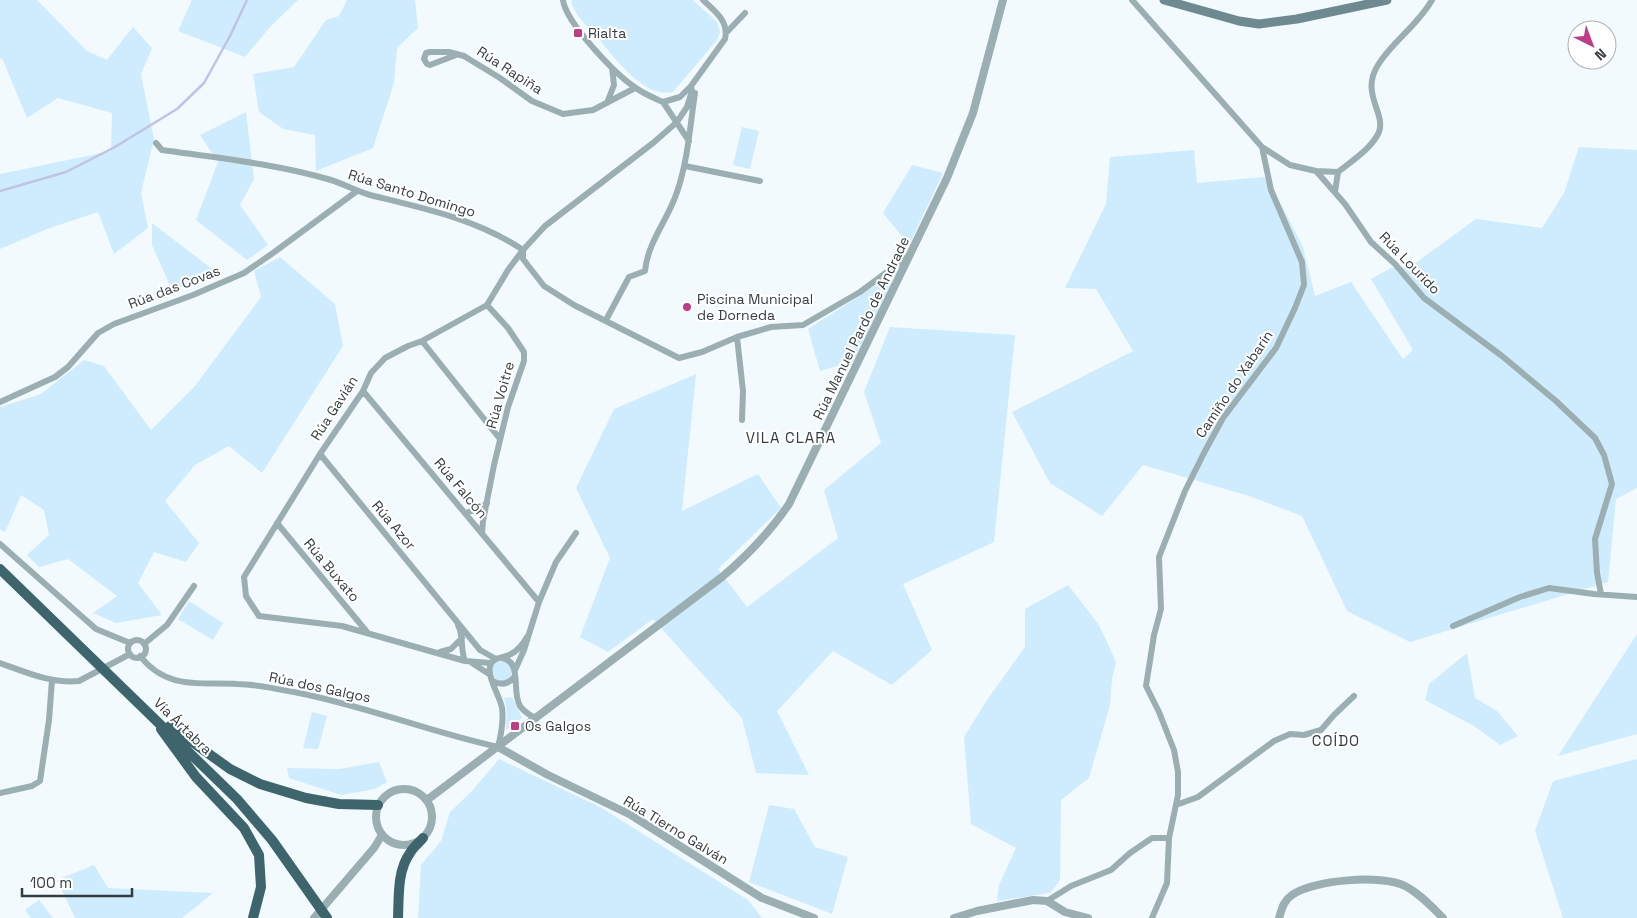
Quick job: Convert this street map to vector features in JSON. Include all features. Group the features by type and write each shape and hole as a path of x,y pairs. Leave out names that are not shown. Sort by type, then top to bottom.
{"highway":[{"name":"Vía Ártabra","path":"0,569 237,798 272,840 327,918"},
{"path":"152,715 230,768 260,784 306,798 339,804 378,805"},
{"path":"152,715 196,777 244,828 259,854 261,887 253,918"},
{"path":"398,918 400,886 404,864 410,852 424,838"}],"main road":[{"path":"1164,0 1239,21 1259,24 1297,19 1387,0"}],"street":[{"path":"563,0 573,22 612,68 636,88 663,102 688,141"},
{"path":"703,0 721,17 727,32"},
{"name":"Rúa Manuel Pardo de Andrade","path":"428,800 722,577 750,553 774,526 789,504 947,178 973,113 1003,0"},
{"path":"1132,0 1262,147 1290,165 1316,172 1338,172 1365,151 1379,131 1370,82 1377,66 1419,19 1432,0"},
{"path":"663,102 680,97 691,86 725,39 727,32 745,13"},
{"name":"Rúa Rapiña","path":"456,55 434,64 428,64 424,59 426,53 430,52 449,52 464,56 532,101 563,114 593,110 636,88"},
{"path":"607,103 614,85 612,68"},
{"path":"606,320 629,277 645,271 646,258 650,246 677,194 685,166 696,79"},
{"path":"487,305 508,270 523,250 546,226 653,143 676,122 688,107 692,91 691,86"},
{"name":"Rúa Santo Domingo","path":"156,143 162,150 265,164 332,181 357,192 454,216 504,237 523,250"},
{"name":"Camiño do Xabarín","path":"1152,918 1167,883 1169,838 1176,804 1178,772 1174,750 1146,686 1154,635 1161,610 1159,556 1185,491 1205,450 1223,418 1276,348 1304,286 1302,262 1271,190 1262,147"},
{"path":"685,166 760,181"},
{"name":"Rúa Lourido","path":"1316,172 1345,204 1371,242 1395,264 1424,298 1502,356 1556,401 1595,438 1604,455 1612,484 1595,539 1597,573 1601,594"},
{"path":"1335,192 1338,172"},
{"name":"Rúa das Covas","path":"0,402 55,377 68,367 98,333 114,324 193,295 244,273 357,192"},
{"path":"523,250 523,259 544,286 574,305 679,358 702,352 737,337 771,326 803,325 860,292 912,253"},
{"name":"Rúa Gavián","path":"487,305 422,341 386,358 371,373 363,390 320,454 244,577 246,596 259,616 342,626 367,632 468,661 489,674"},
{"name":"Rúa Voitre","path":"482,533 508,407 524,361 524,352 508,328 487,305"},
{"path":"737,337 743,391 742,420"},
{"path":"422,341 500,440"},
{"name":"Rúa Falcón","path":"363,390 539,602"},
{"name":"Rúa Azor","path":"320,454 480,650 496,660"},
{"path":"466,513 480,508 487,503"},
{"name":"Rúa Buxato","path":"277,523 367,632"},
{"path":"493,681 499,684 507,684 515,673 539,602 556,562 576,533"},
{"path":"0,544 96,629 130,643 138,640 144,644 145,652 135,657 130,654 128,649 130,643"},
{"path":"144,644 167,625 194,586"},
{"path":"1453,626 1549,588 1637,597"},
{"name":"Rúa Azor","path":"450,611 460,629 462,638 461,651 468,661"},
{"path":"498,747 502,731 502,710 489,674 496,660 510,655 520,648 527,637"},
{"path":"439,652 451,649 462,638"},
{"path":"0,663 52,680 73,682 80,681 130,654"},
{"name":"Rúa dos Galgos","path":"140,656 158,674 173,680 213,684 238,684 326,698 466,740 498,747"},
{"path":"496,660 510,660 513,663 515,692 519,705 524,712 536,719"},
{"name":"Rúa Gavián","path":"468,661 496,660"},
{"path":"0,793 32,786 40,781 49,720 52,680"},
{"path":"1176,804 1198,797 1274,741 1290,734 1304,735 1321,730 1354,696"},
{"name":"Rúa Tierno Galván","path":"498,747 548,775 630,814 762,898 814,918"},
{"path":"406,788 414,790 428,800 433,816 432,824 424,838 410,845 402,845 395,844 382,835 376,821 378,805 390,793 406,788"},
{"path":"314,918 374,848 382,835"},
{"path":"1047,901 1071,886 1111,870 1152,838 1169,838"},
{"path":"1279,918 1283,904 1287,899 1293,893 1305,888 1359,879 1385,879 1405,886 1443,918"},
{"path":"954,918 1033,900 1047,901 1065,912 1088,918"}],"shaded area":[{"path":"0,0 37,0 87,51 107,60 133,27 152,48 141,74 154,139 141,193 148,228 114,254 98,212 47,229 0,249 0,174 111,151 112,113 58,98 27,118 3,60 0,58"},
{"path":"192,0 298,0 270,27 245,57 178,31"},
{"path":"347,0 415,0 418,28 397,48 394,83 373,148 316,171 315,135 283,129 259,112 253,74 294,67 326,20 339,16"},
{"path":"571,0 693,0 717,22 720,32 717,40 673,92 662,92 651,89 641,83 621,65 582,21 575,11"},
{"path":"246,112 254,179 240,205 268,245 247,260 196,220 218,162 200,135"},
{"path":"742,127 759,131 750,169 733,165"},
{"path":"1579,147 1637,150 1637,488 1616,499 1608,582 1410,642 1347,611 1302,516 1249,496 1143,465 1102,516 1050,483 1012,412 1133,351 1096,289 1065,288 1106,204 1110,157 1194,150 1197,183 1264,177 1282,206 1303,247 1315,296 1351,282 1403,359 1413,350 1371,279 1391,268 1410,267 1476,219 1542,228 1564,193"},
{"path":"912,165 943,173 909,245 883,213"},
{"path":"152,223 216,272 172,290 152,245"},
{"path":"280,257 335,304 343,346 262,473 229,446 195,465 165,501 199,543 186,562 154,552 138,583 162,615 116,623 93,613 117,596 68,559 39,567 27,555 49,535 44,510 21,495 5,532 0,529 0,407 41,394 84,360 104,366 151,430 195,386 261,297 254,271"},
{"path":"881,282 893,283 854,361 820,371 808,329"},
{"path":"890,327 1015,335 994,542 903,584 932,650 892,685 833,651 777,711 809,775 756,773 742,718 653,619 608,652 580,637 610,558 576,488 614,409 696,374 682,511 758,474 781,508 718,569 747,607 838,538 824,490 881,443 864,392"},
{"path":"1068,585 1099,625 1116,662 1112,679 1110,705 1089,778 1061,800 1060,880 1050,893 997,901 999,885 1016,848 971,824 964,737 987,700 1025,647 1025,609"},
{"path":"189,601 223,623 213,640 178,619"},
{"path":"1637,634 1637,734 1558,756"},
{"path":"1467,653 1475,698 1497,711 1518,736 1500,745 1474,726 1425,700 1429,684"},
{"path":"502,661 509,664 512,671 509,678 502,681 495,678 492,671 495,664"},
{"path":"512,697 522,718 506,730 507,712 504,698"},
{"path":"312,712 327,716 318,749 303,748"},
{"path":"499,759 600,807 748,900 762,918 418,918 421,865 441,841 450,812 472,791"},
{"path":"1637,759 1637,918 1563,918 1535,831 1553,781"},
{"path":"379,762 387,782 375,789 341,795 289,778 287,768 339,769"},
{"path":"769,805 794,809 815,847 848,857 832,914 749,882"},
{"path":"94,865 108,888 213,893 182,918 75,918 57,880"},
{"path":"39,900 53,918 31,918 25,910"}],"waterway":[{"path":"0,191 66,172 115,147 177,109 204,83 247,0"}],"place":[{"name":"Rialta","path":"578,33"},
{"name":"Piscina Municipal de Dorneda","path":"687,307"},
{"name":"Os Galgos","path":"515,726"}],"district":[{"name":"VILA CLARA","path":"791,438"},
{"name":"COÍDO","path":"1336,741"}]}
